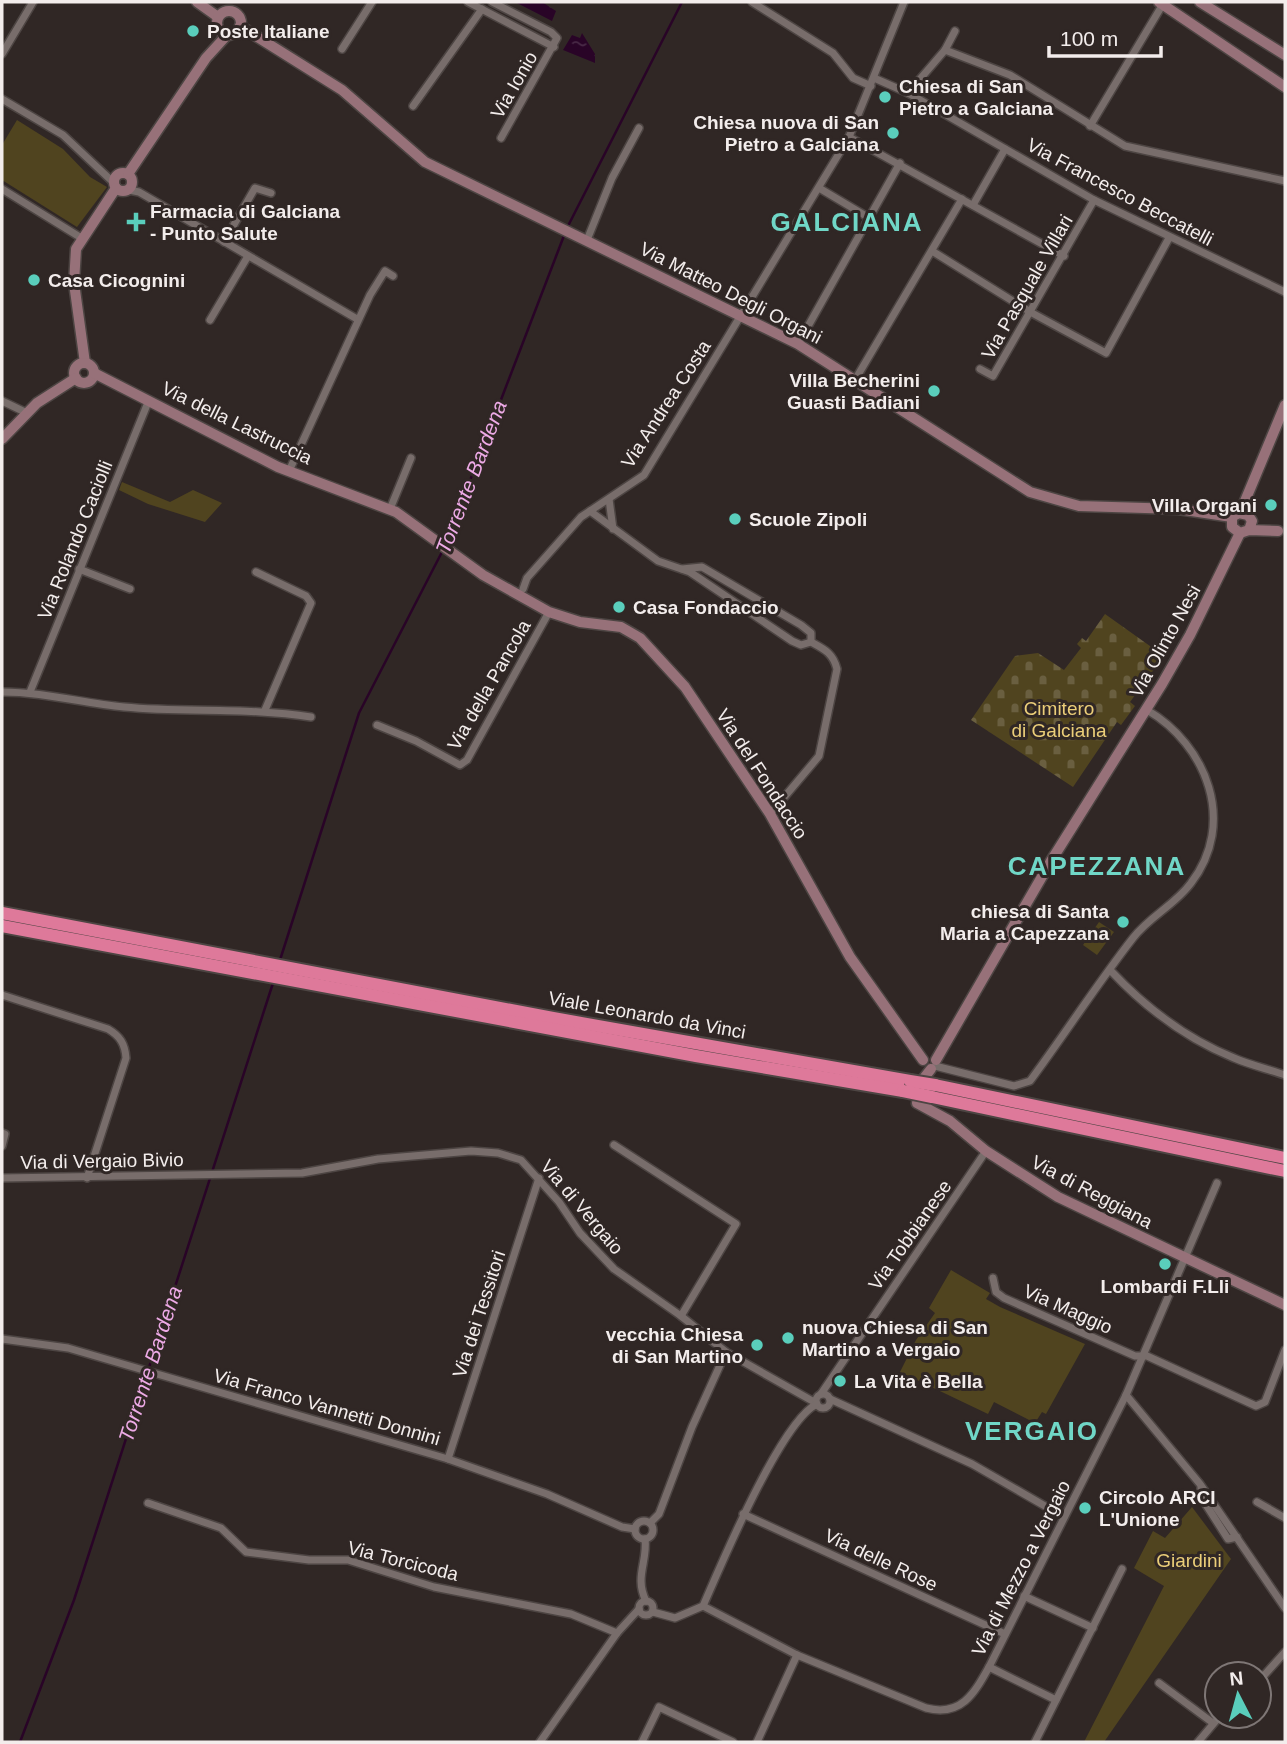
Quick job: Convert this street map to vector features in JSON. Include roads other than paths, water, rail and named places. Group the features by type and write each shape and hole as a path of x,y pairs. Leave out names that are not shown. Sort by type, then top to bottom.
{"highway":[{"name":"Viale Leonardo da Vinci","path":"2,912 906,1086"},
{"name":"Viale Leonardo da Vinci","path":"2,926 696,1056 906,1086 930,1087 1285,1158"},
{"name":"Viale Leonardo da Vinci","path":"930,1087 1285,1171"}],"street":[{"path":"2,54 33,2"},
{"path":"197,2 218,17 223,33"},
{"path":"234,12 239,2"},
{"path":"342,49 372,2"},
{"path":"468,2 554,47 555,34 492,2"},
{"name":"Via Francesco Beccatelli","path":"752,2 833,53 853,78 908,93 1094,200 1285,292"},
{"name":"Via Andrea Costa","path":"521,592 527,578 581,517 644,475 849,137 904,2"},
{"path":"1200,2 1285,55"},
{"path":"1090,126 1161,3 1285,87"},
{"path":"413,106 482,9"},
{"path":"218,17 223,12 234,12 239,16 240,26 234,34 223,33"},
{"name":"Via Matteo Degli Organi","path":"240,26 342,90 425,162 798,344 1030,492 1079,506 1178,509 1282,532"},
{"path":"908,93 945,50 955,31"},
{"path":"76,378 87,382 94,373 85,363 74,283 76,249 125,183 223,33"},
{"name":"Via Ionio","path":"502,138 554,47"},
{"path":"945,50 1010,75 1090,126 1136,150 1285,181"},
{"path":"2,99 63,135 90,164 357,319"},
{"path":"587,240 612,178 639,128"},
{"path":"849,137 1064,256"},
{"path":"973,205 1005,149"},
{"path":"798,344 871,219 900,163"},
{"path":"224,242 256,188 271,193"},
{"path":"819,188 871,219"},
{"path":"2,189 83,239"},
{"path":"855,380 962,199"},
{"name":"Via Pasquale Villari","path":"980,369 993,376 1032,313 1094,200"},
{"path":"932,251 1032,313 1106,353 1169,238"},
{"path":"210,320 248,256"},
{"path":"289,471 357,319 385,271 393,276"},
{"path":"76,378 76,368 85,363"},
{"name":"Via della Lastruccia","path":"94,373 289,471 390,509 457,556"},
{"path":"2,439 37,403 76,378"},
{"name":"Via Rolando Caciolli","path":"30,692 149,400"},
{"path":"2,401 27,413"},
{"name":"Via Olinto Nesi","path":"930,1062 947,1039 1051,861 1190,635 1242,523 1251,490 1285,405"},
{"path":"390,509 411,458"},
{"path":"609,499 613,530"},
{"path":"590,511 658,561 697,577 792,640 801,645 811,642 828,651 837,669 823,742 810,770 770,814"},
{"name":"Via del Fondaccio","path":"457,556 483,575 521,592 549,612 580,622 621,627 640,638 685,687 770,814 850,957 910,1043 930,1062"},
{"path":"681,569 696,566 704,569 801,625 811,633 811,642"},
{"path":"79,569 130,589"},
{"path":"697,577 697,572 704,569"},
{"path":"256,572 306,596 311,603 265,710"},
{"name":"Via della Pancola","path":"377,725 416,741 460,765 467,760 549,612"},
{"path":"2,692 30,692 124,707 265,710 311,717"},
{"path":"930,1062 1002,1083 1026,1084 1152,915 1178,898 1200,869 1214,822 1205,772 1189,745 1146,710"},
{"path":"1111,971 1138,1000 1169,1021 1234,1058 1285,1075"},
{"path":"2,995 108,1029 117,1034 125,1045 126,1058 87,1178"},
{"name":"Via di Reggiana","path":"930,1062 930,1087 917,1103 950,1121 986,1151 1058,1197 1285,1305"},
{"path":"2,1133 5,1134 2,1146"},
{"path":"614,1145 736,1224 681,1316"},
{"name":"Via di Vergaio","path":"203,1175 302,1173 378,1159 471,1151 498,1153 521,1160 539,1178 605,1261 681,1316 726,1353 817,1404 826,1408 853,1411"},
{"name":"Via Tobbianese","path":"827,1397 836,1373 872,1315 923,1248 986,1151"},
{"name":"Via di Vergaio Bivio","path":"2,1178 203,1175"},
{"name":"Via dei Tessitori","path":"449,1459 539,1178"},
{"name":"Via di Mezzo a Vergaio","path":"704,1606 797,1655 918,1705 940,1710 968,1701 989,1667 1126,1395 1140,1356 1217,1183"},
{"name":"Via Maggio","path":"993,1278 996,1292 1003,1298 1140,1356 1147,1356 1260,1406 1285,1350"},
{"name":"Via Franco Vannetti Donnini","path":"2,1339 68,1348 449,1459 547,1494 622,1527 635,1529"},
{"path":"650,1523 659,1514 692,1427 726,1353"},
{"path":"639,1609 645,1616 653,1612 675,1618 704,1606 743,1514 799,1419 802,1406 799,1395"},
{"path":"1126,1395 1200,1484 1285,1608"},
{"path":"799,1419 827,1397"},
{"path":"826,1408 827,1397"},
{"name":"Via di Vergaio","path":"827,1397 972,1464 1064,1517"},
{"path":"1257,1502 1285,1518"},
{"name":"Via Torcicoda","path":"148,1503 221,1528 246,1552 361,1563 410,1581 541,1610 571,1614 617,1633"},
{"name":"Via delle Rose","path":"743,1514 1005,1634"},
{"path":"645,1539 638,1536 635,1529 639,1522 650,1523"},
{"path":"645,1539 653,1531 650,1523"},
{"path":"645,1539 646,1548 639,1580 646,1601 653,1605 653,1612"},
{"path":"1035,1742 1122,1569"},
{"path":"1024,1596 1093,1628"},
{"path":"540,1742 617,1633 646,1601"},
{"path":"1273,1666 1285,1653"},
{"path":"757,1742 797,1655"},
{"path":"989,1667 1056,1700"},
{"path":"1159,1683 1203,1716"},
{"path":"642,1742 659,1707 733,1742"}],"water":[{"path":"515,2 542,2 556,11 552,21"},
{"path":"582,33 595,54 595,63 563,50 572,35 580,38"}],"waterway":[{"name":"Torrente Bardena","path":"568,226 682,2"},
{"name":"Torrente Bardena","path":"446,543 565,233"},
{"name":"Torrente Bardena","path":"280,960 359,713 443,550"},
{"name":"Torrente Bardena","path":"20,1742 74,1600 273,983"}],"place":[{"name":"Poste Italiane","path":"193,31"},
{"name":"Chiesa di San Pietro a Galciana","path":"885,97"},
{"name":"Chiesa nuova di San Pietro a Galciana","path":"893,133"},
{"name":"Farmacia di Galciana - Punto Salute","path":"136,222"},
{"name":"Casa Cicognini","path":"34,280"},
{"name":"Villa Becherini Guasti Badiani","path":"934,391"},
{"name":"Villa Organi","path":"1271,505"},
{"name":"Scuole Zipoli","path":"735,519"},
{"name":"Casa Fondaccio","path":"619,607"},
{"name":"chiesa di Santa Maria a Capezzana","path":"1123,922"},
{"name":"Lombardi F.Lli","path":"1165,1264"},
{"name":"nuova Chiesa di San Martino a Vergaio","path":"788,1338"},
{"name":"vecchia Chiesa di San Martino","path":"757,1345"},
{"name":"La Vita è Bella","path":"840,1381"},
{"name":"Circolo ARCI L'Unione","path":"1085,1508"}],"district":[{"name":"GALCIANA","path":"847,222"},
{"name":"CAPEZZANA","path":"1097,866"},
{"name":"VERGAIO","path":"1032,1431"}],"park label":[{"name":"Cimitero di Galciana","path":"1059,719"},
{"name":"Giardini","path":"1189,1560"}]}
